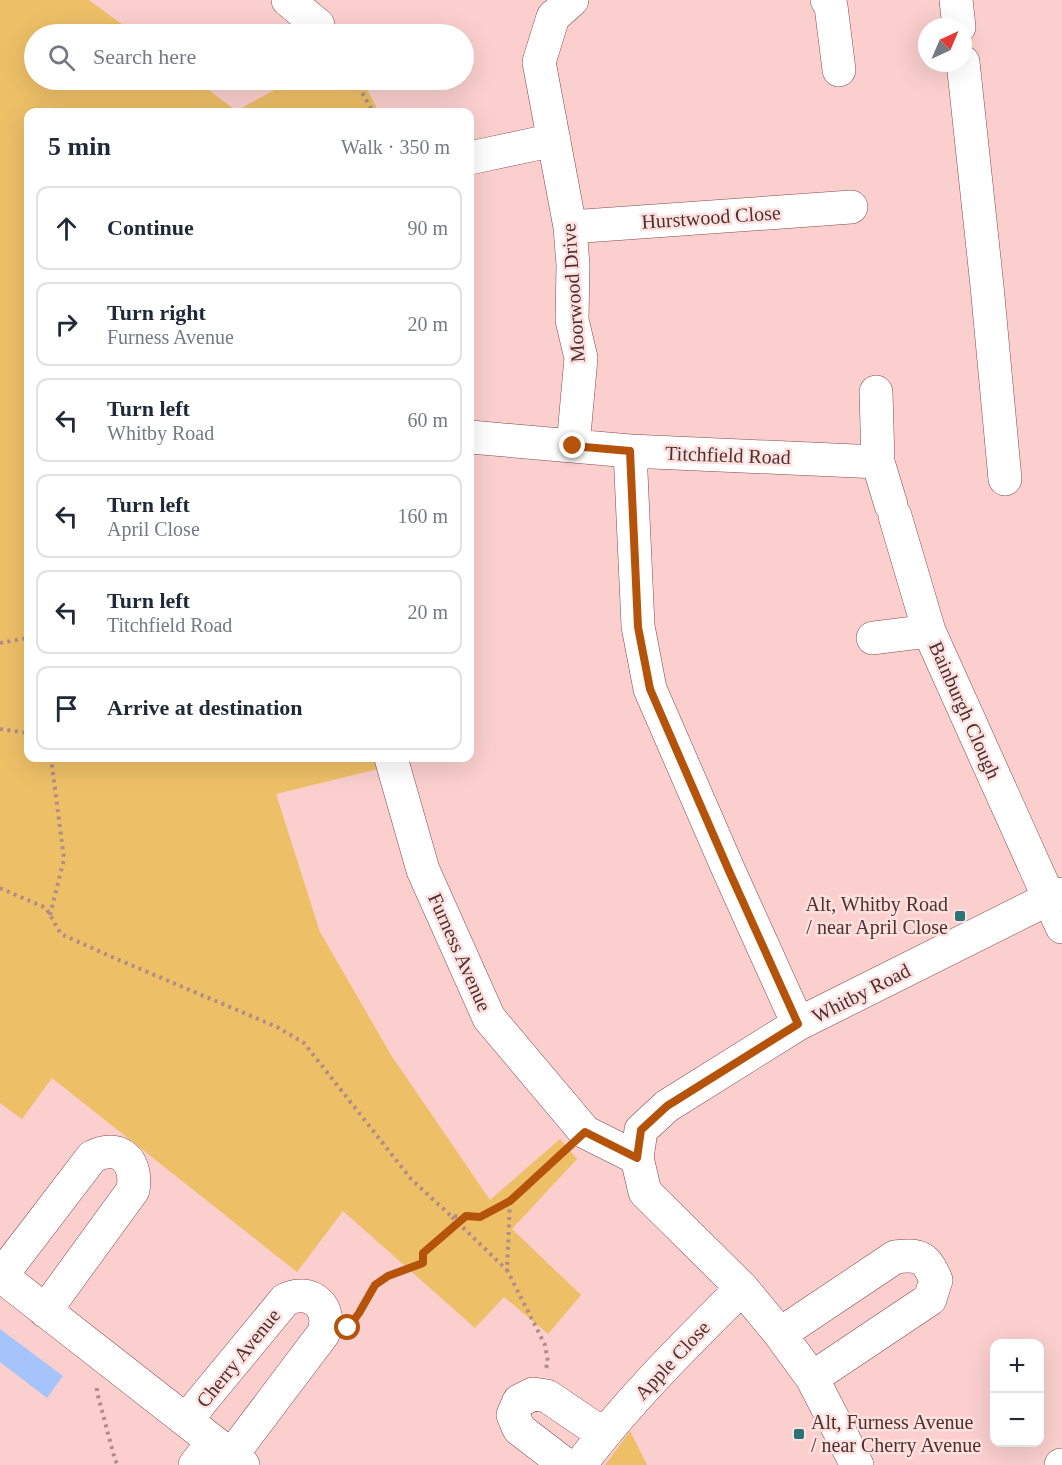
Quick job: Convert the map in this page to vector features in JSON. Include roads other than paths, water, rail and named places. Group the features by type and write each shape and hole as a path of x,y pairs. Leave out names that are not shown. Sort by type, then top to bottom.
{"street":[{"name":"Moorwood Drive","path":"572,0 553,17 539,62 570,226 573,265 572,320 581,358 573,446"},
{"path":"827,0 831,6 839,70"},
{"path":"956,0 958,18"},
{"path":"964,72 1005,479"},
{"path":"474,157 554,140"},
{"name":"Hurstwood Close","path":"570,226 851,207"},
{"name":"Bainburgh Clough","path":"876,392 878,462 929,631 1058,906"},
{"name":"Titchfield Road","path":"474,437 630,451 878,462"},
{"path":"630,451 638,627 650,689 798,1024"},
{"path":"873,638 929,631"},
{"name":"Furness Avenue","path":"392,762 423,870 489,1018 585,1132 639,1144"},
{"name":"Whitby Road","path":"639,1144 667,1106 798,1024 1058,906"},
{"path":"639,1144 645,1192 742,1288 780,1334 812,1378 857,1465"},
{"name":"Cherry Avenue","path":"45,1311 133,1190 135,1180 131,1164 125,1157 111,1151 92,1157 0,1275 45,1311 187,1421 220,1457 323,1334 326,1318 318,1302 304,1295 285,1300 187,1421"},
{"path":"780,1334 895,1257 913,1255 929,1264 936,1280 930,1299 812,1378"},
{"name":"Apple Close","path":"580,1465 603,1434 669,1361 742,1288"},
{"path":"566,1465 519,1429 513,1415 519,1401 533,1394 547,1396 603,1434"}],"place":[{"name":"Alt, Whitby Road / near April Close","path":"960,916"},
{"name":"Alt, Furness Avenue / near Cherry Avenue","path":"799,1434"}]}
